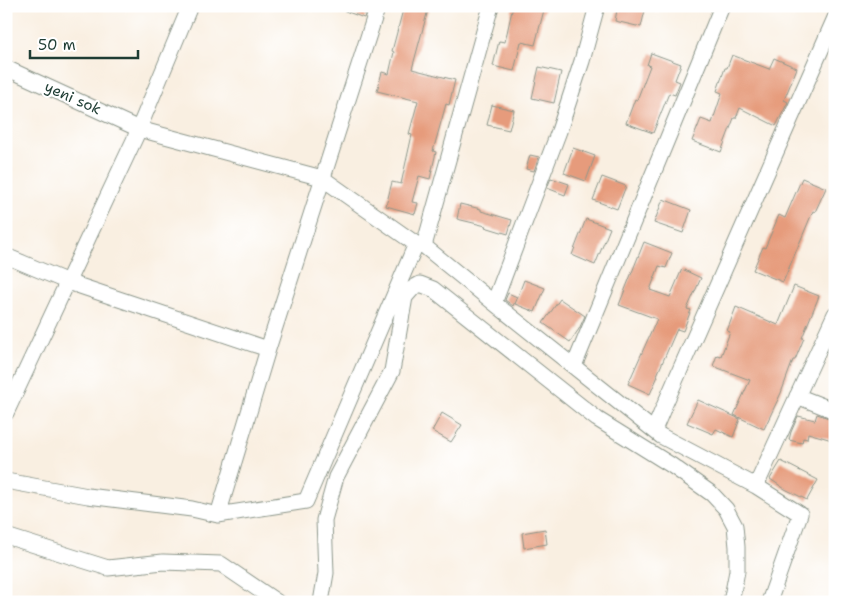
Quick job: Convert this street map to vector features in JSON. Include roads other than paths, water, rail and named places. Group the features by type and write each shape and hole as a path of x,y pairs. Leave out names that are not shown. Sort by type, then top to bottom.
{"street":[{"path":"6,413 139,129 190,6"},
{"path":"218,515 268,349 378,6"},
{"path":"6,481 88,496 192,509 218,515 306,500 420,245 491,6"},
{"path":"494,303 559,131 582,61 597,6"},
{"path":"574,366 722,6"},
{"path":"654,430 835,18"},
{"name":"yeni sok","path":"6,68 139,129 322,178"},
{"path":"322,178 420,245 661,436 756,486 800,514 769,602"},
{"path":"6,256 68,282 268,349"},
{"path":"321,602 326,573 324,520 336,477 392,371 405,297 413,288 420,284 433,289 597,419 671,465 712,494 726,509 735,526 737,571 731,602"},
{"path":"756,486 835,314"},
{"path":"797,396 835,411"},
{"path":"6,536 108,568 163,562 221,564 277,602"}]}
